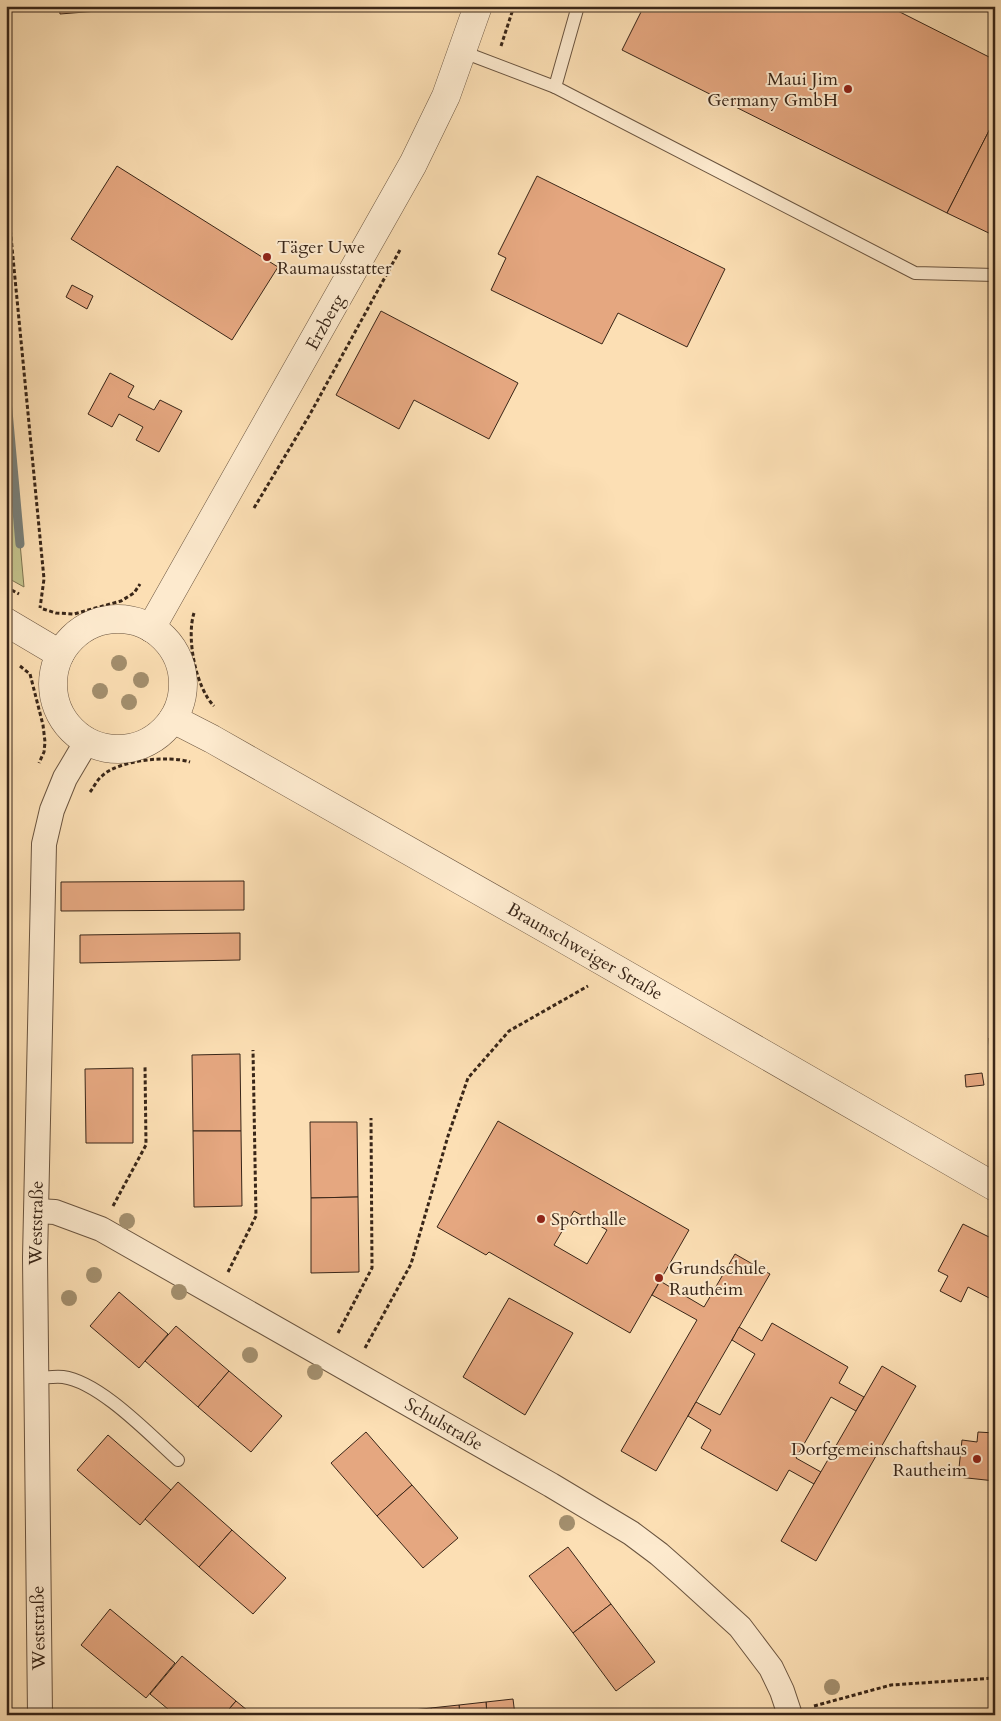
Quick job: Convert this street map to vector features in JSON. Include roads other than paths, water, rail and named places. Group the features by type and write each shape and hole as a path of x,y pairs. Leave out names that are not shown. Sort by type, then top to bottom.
{"street":[{"name":"Erzberg","path":"151,628 413,164 443,105 478,6"},
{"path":"126,620 151,628 170,645 181,669 182,695 173,719 156,737 134,747 110,749 87,741 67,725 55,703 53,678 60,654 77,634 100,622 126,620"},
{"path":"6,622 60,654"},
{"name":"Braunschweiger Straße","path":"173,719 616,969 995,1187"},
{"name":"Weststraße","path":"40,1715 35,1258 44,844 52,810 65,778 87,741"},
{"name":"Schulstraße","path":"37,1211 54,1212 101,1228 551,1485 631,1533 659,1554 723,1611 754,1644 782,1691 789,1714"}],"lane":[{"path":"555,87 578,6"},
{"path":"463,52 555,87 915,273 995,275"},
{"path":"36,1378 63,1377 84,1384 112,1401 178,1460"}],"waterway":[{"path":"6,389 20,544"}],"place":[{"name":"Maui Jim Germany GmbH","path":"848,89"},
{"name":"Täger Uwe Raumausstatter","path":"267,257"},
{"name":"Sporthalle","path":"541,1219"},
{"name":"Grundschule Rautheim","path":"659,1278"},
{"name":"Dorfgemeinschaftshaus Rautheim","path":"977,1459"}]}
